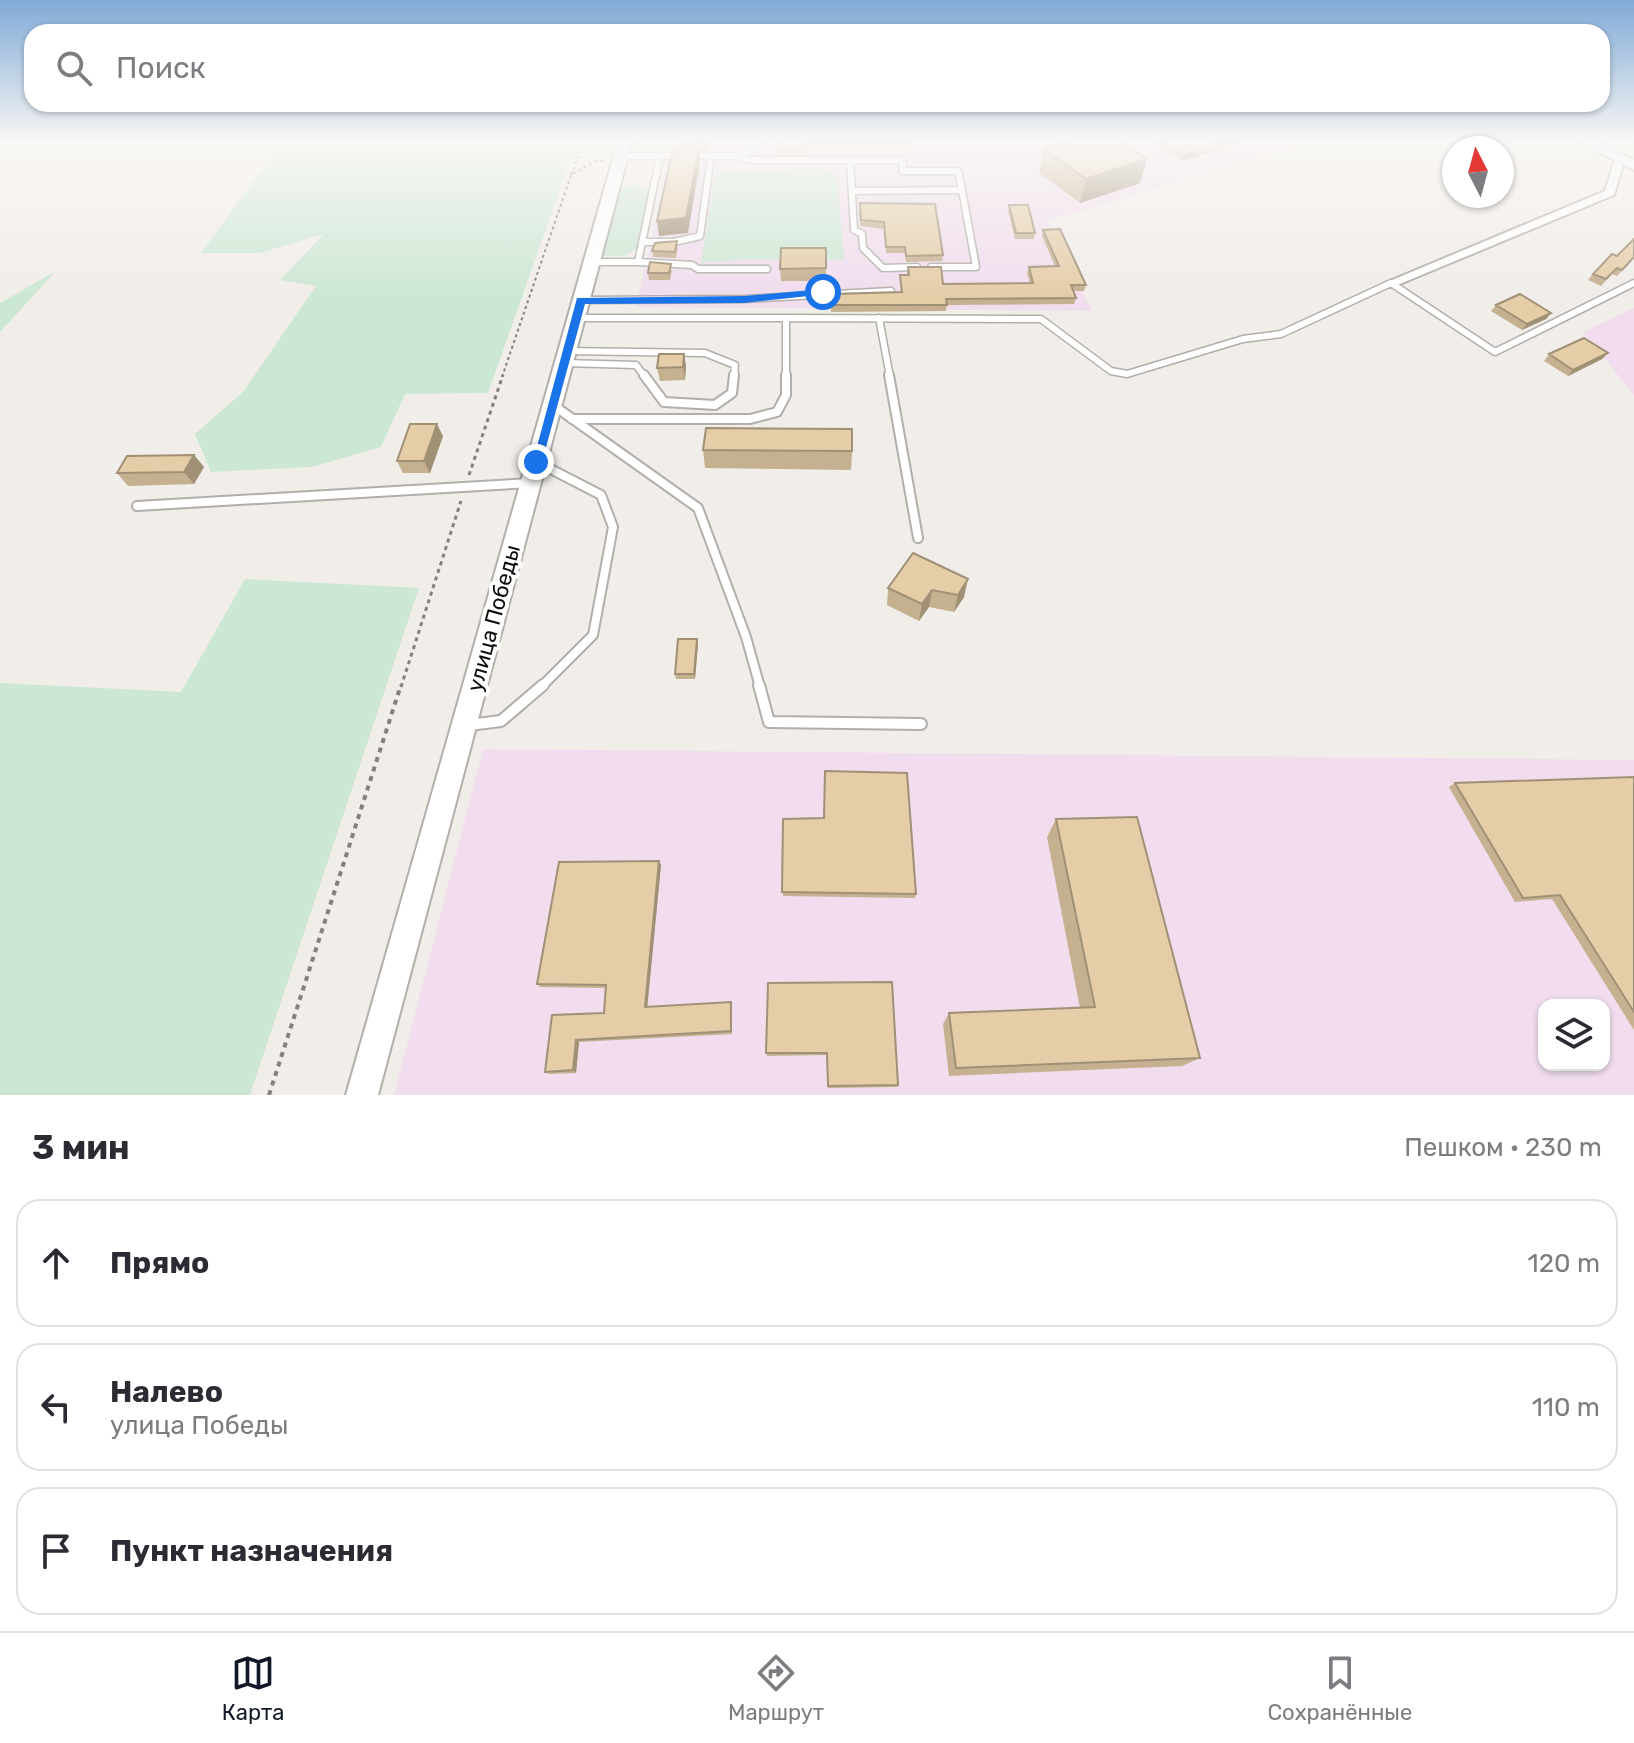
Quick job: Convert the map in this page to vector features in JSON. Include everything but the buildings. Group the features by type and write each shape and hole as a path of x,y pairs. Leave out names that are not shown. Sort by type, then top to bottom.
{"main road":[{"name":"улица Победы","path":"362,1095 533,472 562,412 565,357 611,192"}],"street":[{"path":"1391,283 1610,192"}],"lane":[{"path":"638,262 652,192"},
{"path":"642,242 674,242 700,236 706,192"},
{"path":"852,192 854,230 862,234 863,248 883,268 976,267 962,192"},
{"path":"592,262 692,265 698,269 767,269"},
{"path":"578,309 786,318 1041,319 1111,371 1127,374 1243,339 1281,334 1391,283 1495,352 1634,283"},
{"path":"578,309 823,292 891,291"},
{"path":"562,412 750,419 777,412 786,395 786,318"},
{"path":"879,318 918,538"},
{"path":"705,353 735,365 732,393 715,405 664,402 636,365 565,357 705,353"},
{"path":"562,412 698,508 746,637 769,722 921,724"},
{"path":"137,506 465,489 533,472 574,478 601,495 613,527 593,635 563,668 501,721 463,726"}],"path":[{"path":"269,1095 465,489 565,192"}],"shaded area":[{"path":"662,192 1142,192 1048,221 1092,311 636,307"},
{"path":"1634,308 1634,395 1583,332"},
{"path":"483,749 1634,760 1634,1095 394,1095"}],"green space":[{"path":"246,192 559,192 488,393 405,394 381,447 312,467 211,472 195,434 243,392 316,286 280,280 324,234 260,253 201,253"},
{"path":"616,192 648,192 637,248 625,256 600,256"},
{"path":"713,192 838,192 844,260 748,259 701,263"},
{"path":"56,271 0,332 0,303"},
{"path":"245,579 419,588 250,1095 0,1095 0,683 181,692"}],"route":[{"path":"536,462 581,300 744,299 823,292"}]}
